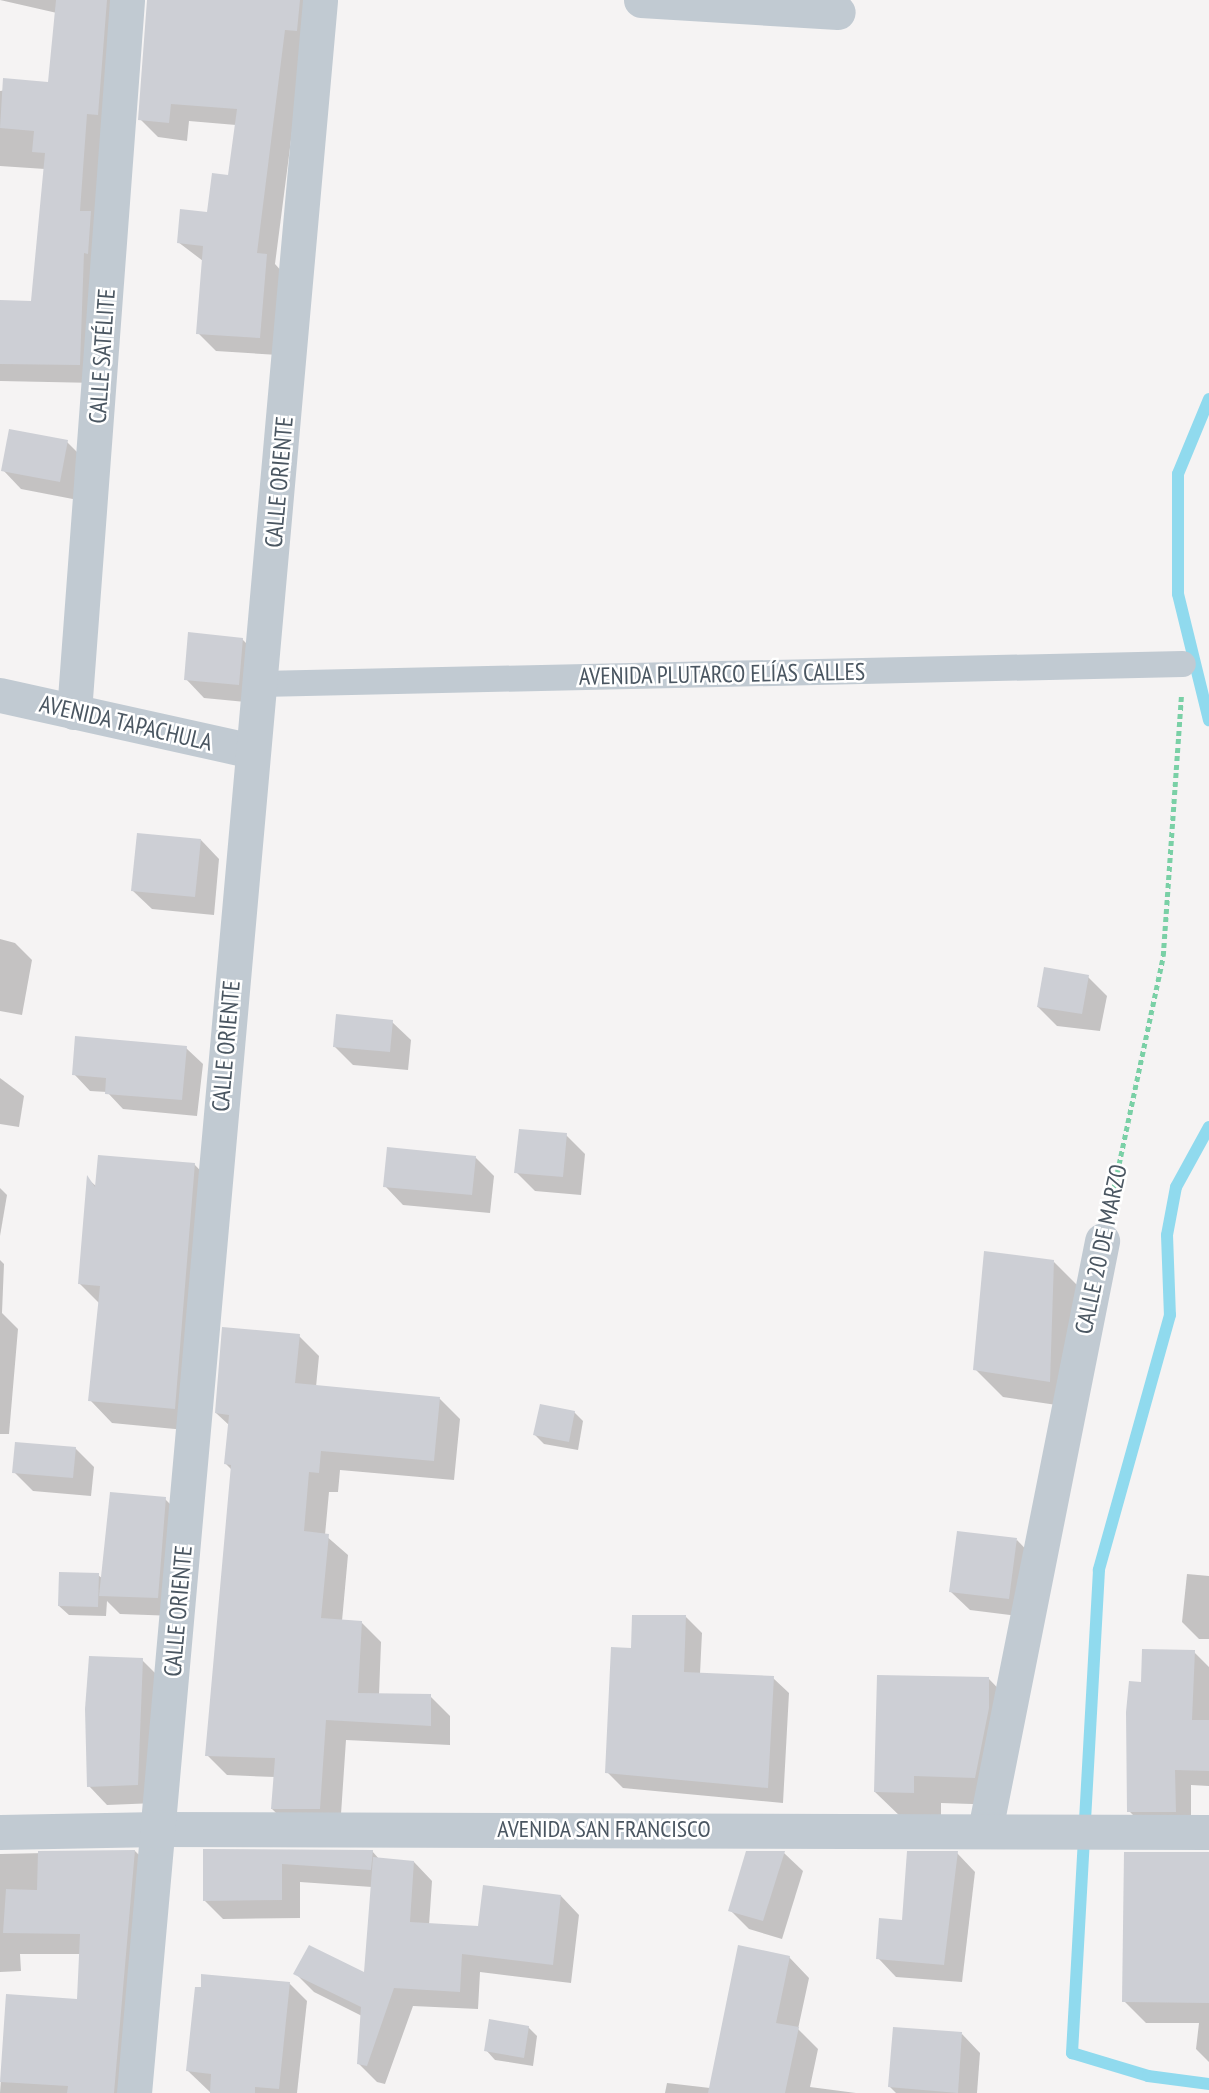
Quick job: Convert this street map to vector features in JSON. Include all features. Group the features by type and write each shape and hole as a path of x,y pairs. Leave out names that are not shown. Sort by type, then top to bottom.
{"street":[{"name":"CALLE SATÉLITE","path":"74,712 127,0"},
{"name":"CALLE ORIENTE","path":"134,2093 320,0"},
{"path":"641,0 838,12"},
{"name":"AVENIDA PLUTARCO ELÍAS CALLES","path":"261,684 1183,664"},
{"name":"AVENIDA TAPACHULA","path":"0,695 252,751"},
{"name":"CALLE 20 DE MARZO","path":"985,1830 1102,1241"},
{"name":"AVENIDA SAN FRANCISCO","path":"0,1832 159,1829 1209,1832"}],"path":[{"name":"CALLE 20 DE MARZO","path":"1102,1241 1163,956 1183,664"}],"building":[{"path":"56,0 107,0 98,115 87,114 80,211 91,211 88,254 84,253 80,365 0,364 0,300 31,301 45,153 32,152 34,131 0,128 3,78 48,82"},
{"path":"147,0 300,0 297,31 285,30 257,253 267,254 260,338 196,334 203,246 177,243 180,209 207,212 212,173 228,175 237,109 171,104 169,123 138,120"},
{"path":"9,429 68,440 60,482 1,471"},
{"path":"188,632 243,638 239,685 184,680"},
{"path":"137,833 201,839 195,897 131,891"},
{"path":"1044,967 1089,975 1082,1014 1037,1007"},
{"path":"336,1014 393,1020 390,1052 333,1047"},
{"path":"75,1036 187,1046 182,1100 105,1094 106,1078 72,1075"},
{"path":"519,1129 567,1133 563,1177 514,1173"},
{"path":"387,1147 476,1156 472,1195 383,1187"},
{"path":"98,1155 195,1163 175,1409 88,1401 100,1286 78,1284 87,1175 95,1187"},
{"path":"984,1251 1054,1260 1050,1382 973,1370"},
{"path":"222,1327 300,1334 295,1383 440,1397 434,1461 321,1451 319,1473 309,1472 304,1531 329,1534 321,1618 362,1621 358,1693 431,1694 431,1726 326,1720 320,1809 271,1809 275,1758 205,1756 231,1465 224,1464 229,1415 215,1413"},
{"path":"540,1404 575,1411 569,1442 533,1435"},
{"path":"15,1442 76,1447 73,1478 12,1473"},
{"path":"110,1492 166,1497 158,1598 99,1596"},
{"path":"957,1531 1017,1538 1009,1599 949,1592"},
{"path":"59,1572 99,1573 98,1607 58,1606"},
{"path":"632,1615 686,1615 684,1672 774,1676 768,1788 605,1773 611,1647 631,1648"},
{"path":"1142,1649 1195,1650 1192,1720 1209,1720 1209,1771 1175,1770 1176,1812 1127,1812 1126,1712 1129,1681 1141,1682"},
{"path":"89,1656 143,1658 138,1785 87,1787 85,1709"},
{"path":"877,1675 989,1677 989,1708 975,1778 914,1776 914,1793 874,1792"},
{"path":"203,1849 373,1850 371,1870 282,1864 282,1900 203,1901"},
{"path":"135,1850 114,2093 67,2093 68,2086 0,2082 6,1994 77,1999 80,1934 3,1933 6,1889 37,1890 38,1851"},
{"path":"746,1851 785,1851 763,1921 728,1911"},
{"path":"907,1851 958,1851 944,1965 876,1959 879,1918 902,1920"},
{"path":"1124,1852 1209,1852 1209,2003 1122,2002"},
{"path":"373,1857 414,1861 410,1922 478,1926 483,1885 561,1895 553,1965 462,1954 460,1992 394,1988 367,2066 357,2064 361,2007 293,1974 309,1945 364,1972"},
{"path":"738,1945 790,1956 776,2023 799,2027 785,2093 708,2093"},
{"path":"201,1974 290,1982 279,2089 255,2087 255,2093 210,2093 211,2074 186,2071 195,1987 201,1987"},
{"path":"489,2019 529,2026 524,2058 484,2051"},
{"path":"893,2027 962,2032 958,2093 888,2087"}],"waterway":[{"path":"1209,399 1178,474 1178,594 1209,720"},
{"path":"1209,1127 1176,1187 1167,1235 1170,1315 1099,1570 1072,2053 1148,2076 1209,2084"}]}
